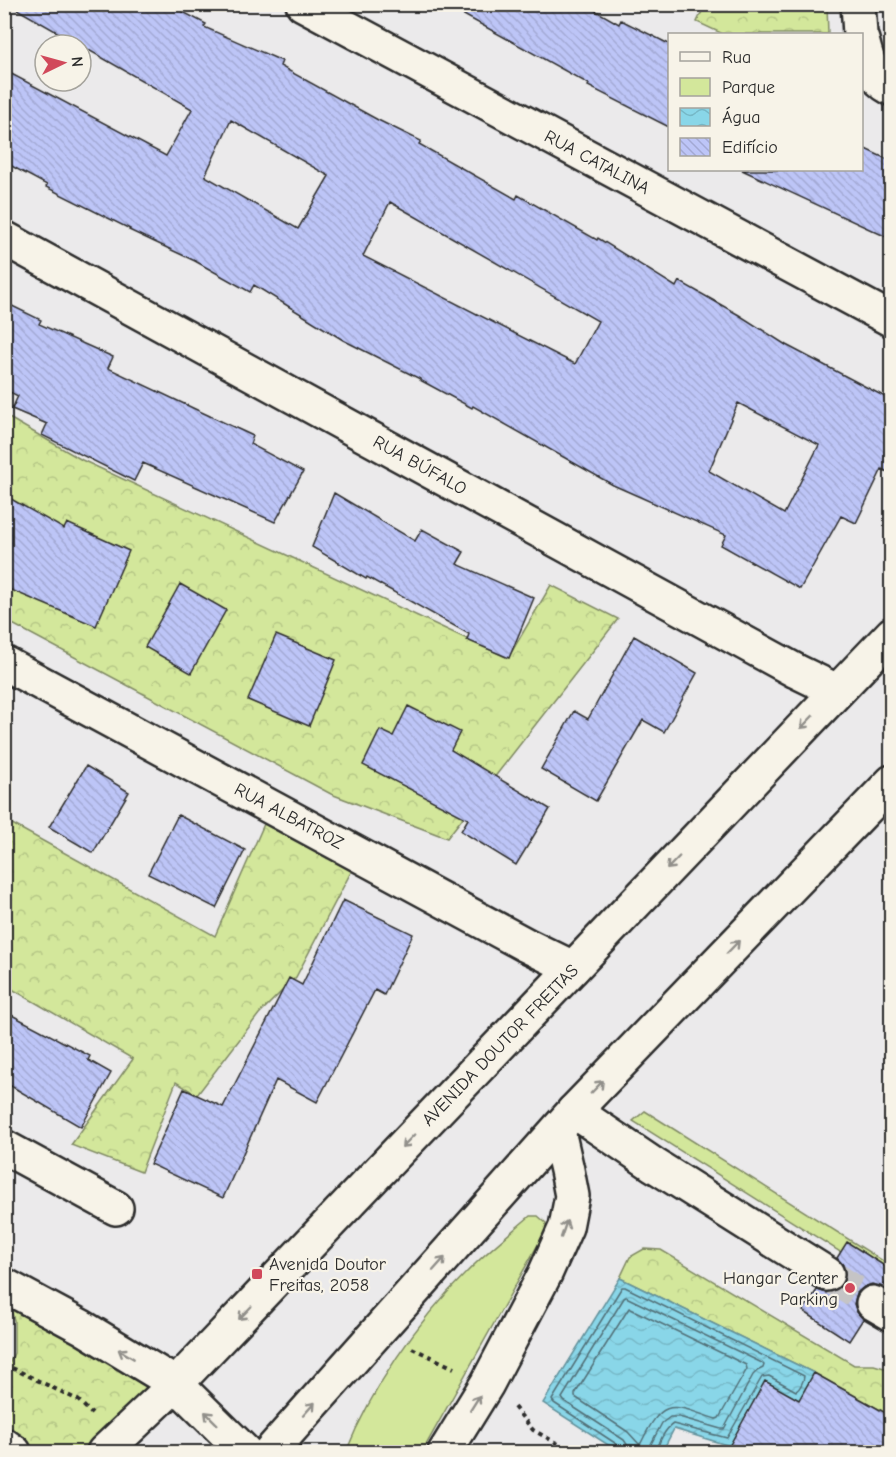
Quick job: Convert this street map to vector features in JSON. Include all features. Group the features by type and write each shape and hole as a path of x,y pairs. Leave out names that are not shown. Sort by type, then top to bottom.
{"street":[{"name":"RUA CATALINA","path":"303,4 891,320"},
{"path":"858,4 860,33"},
{"path":"863,48 867,63 882,84 891,89"},
{"name":"RUA BÚFALO","path":"4,238 796,671 837,691"},
{"name":"AVENIDA DOUTOR FREITAS","path":"111,1446 176,1384 891,634"},
{"name":"RUA ALBATROZ","path":"4,663 573,968"},
{"path":"270,1452 566,1121 891,782"},
{"path":"566,1121 654,1165 827,1274"},
{"path":"445,1452 487,1384 545,1274 566,1227 572,1196 567,1170 566,1121"},
{"path":"4,1147 116,1208"},
{"path":"4,1285 82,1327 176,1384 245,1452"},
{"path":"4,1445 14,1452"}],"path":[{"path":"406,1345 456,1369"},
{"path":"4,1364 78,1400 111,1446"},
{"path":"508,1400 533,1430 573,1452"}],"green space":[{"path":"705,5 827,5 828,33 721,33 697,22"},
{"path":"4,415 82,460 508,658 551,585 618,619 447,838 331,794 5,620"},
{"path":"5,820 215,936 264,824 352,870 296,977 259,1014 197,1095 176,1082 141,1172 71,1145 133,1059 5,985"},
{"path":"645,1111 891,1266 891,1284 633,1121"},
{"path":"530,1216 538,1216 546,1223 545,1232 422,1452 346,1452 356,1428 382,1381 430,1313 473,1266"},
{"path":"644,1249 661,1250 854,1365 874,1365 891,1370 891,1416 814,1373 620,1278 630,1257"},
{"path":"5,1294 160,1385 90,1452 28,1452 5,1436 5,1373 14,1353 14,1320"}],"water":[{"path":"620,1278 814,1373 799,1400 765,1381 730,1446 674,1429 662,1452 619,1452 543,1403"}],"building":[{"path":"8,4 168,4 206,24 204,27 282,61 280,66 421,141 419,144 516,199 518,195 597,240 598,238 676,287 679,281 786,345 891,400 891,474 882,469 856,523 841,516 800,589 721,545 726,535 613,485 473,406 472,408 343,340 254,285 250,292 195,261 46,187 47,185 4,162 4,70 33,85 33,93 47,93 166,156 192,109 93,53 93,33 59,33","holes":["231,120 329,176 298,229 205,176","390,202 598,321 575,364 363,256","738,403 819,445 784,514 709,471"]},
{"path":"444,4 584,4 619,24 621,20 668,44 668,126 588,86 589,84"},
{"path":"863,148 891,161 891,239 744,171 863,171"},
{"path":"4,302 41,320 39,324 113,357 108,368 253,436 250,444 303,472 275,522 143,463 134,481 42,435 47,424 12,409 18,396 6,390 4,393"},
{"path":"334,493 415,541 422,529 464,552 457,564 534,598 509,658 467,640 469,634 367,577 366,579 312,547"},
{"path":"4,495 64,529 67,523 129,551 96,626 4,587"},
{"path":"180,584 226,610 191,673 145,647"},
{"path":"276,635 336,660 309,726 248,700"},
{"path":"634,636 697,673 664,732 643,720 596,801 541,769 574,711 588,719"},
{"path":"408,706 460,732 451,750 550,809 516,865 461,831 468,819 363,765 380,730 393,736"},
{"path":"86,766 129,792 93,853 49,827"},
{"path":"178,815 245,850 216,908 148,874"},
{"path":"343,900 413,934 384,995 375,990 317,1102 276,1080 223,1198 150,1164 184,1089 223,1107 289,978 302,985"},
{"path":"4,1011 90,1056 88,1060 111,1073 81,1127 4,1082"},
{"name":"Hangar Center Parking","path":"847,1242 891,1270 883,1287 872,1284 857,1293 854,1304 863,1319 849,1341 803,1311 817,1290 827,1293 836,1290 842,1284 846,1274 837,1258"},
{"path":"814,1373 891,1416 891,1452 726,1452 765,1381 799,1400"}],"tunnel":[{"path":"827,1274 873,1303"}],"place":[{"name":"Avenida Doutor Freitas, 2058","path":"257,1274"},
{"name":"Hangar Center Parking","path":"850,1288"}]}
